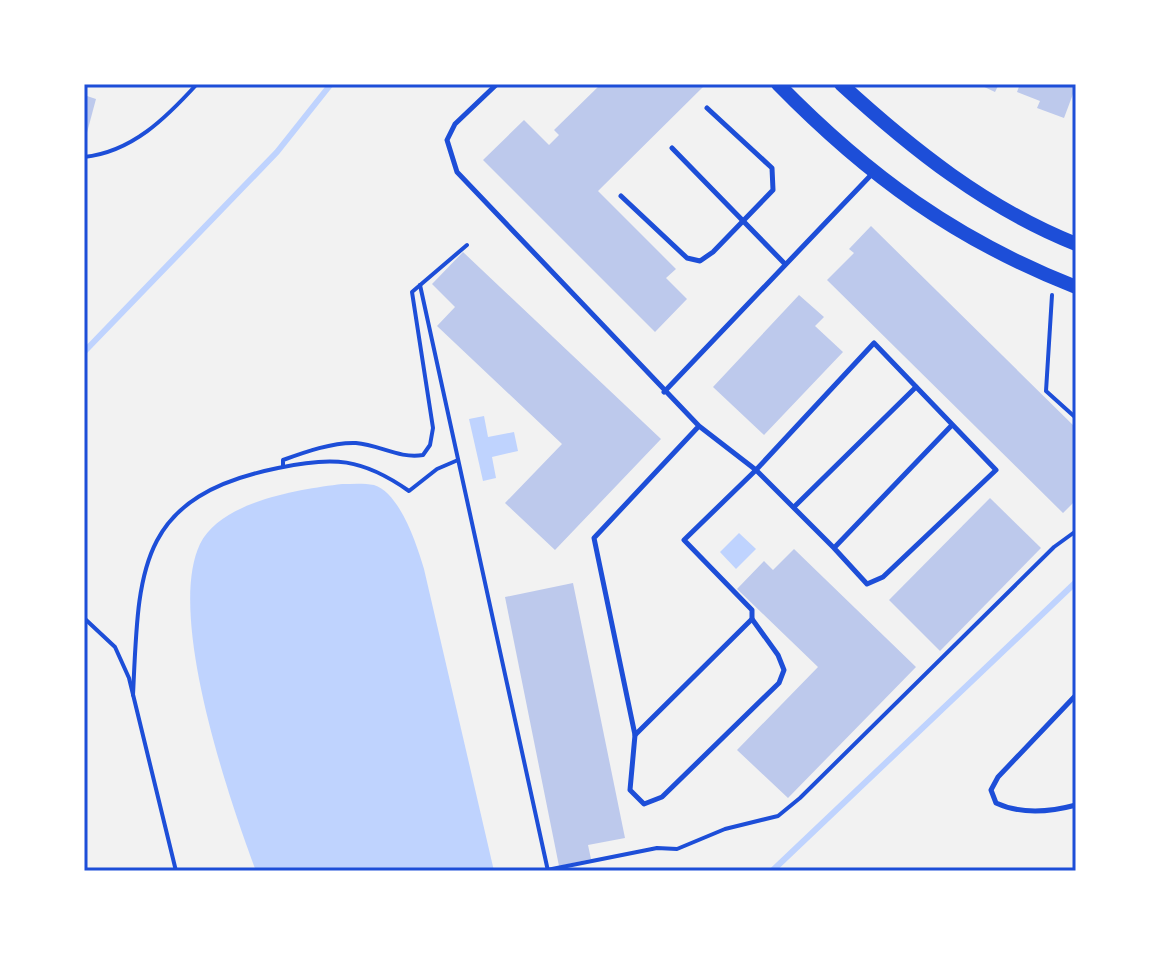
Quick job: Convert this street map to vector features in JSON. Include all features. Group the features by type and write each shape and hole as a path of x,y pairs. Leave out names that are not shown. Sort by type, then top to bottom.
{"main road":[{"path":"778,84 818,124 935,219 983,246 1076,287"},
{"path":"841,84 916,150 978,194 1020,219 1076,244"}],"lane":[{"path":"497,84 455,124 447,140 457,172 664,392 699,426 756,470 867,584 883,577 996,470 874,343 756,470 684,540 752,610 752,619 778,655 784,670 779,683 662,797 644,804 630,790 635,735 594,538 699,426"},
{"path":"621,196 687,258 700,261 744,222 773,190 772,168 707,108"},
{"path":"672,148 785,264"},
{"path":"664,392 875,170"},
{"path":"794,507 916,387"},
{"path":"834,548 952,425"},
{"path":"635,735 752,619"},
{"path":"1076,695 998,777 991,790 996,803 1011,810 1057,810 1076,805"}],"path":[{"path":"84,157 126,145 153,128 197,84"},
{"path":"283,467 283,460 354,443 409,457 423,455 430,445 433,428 412,292 467,245"},
{"path":"420,285 548,870 657,848 677,849 725,829 778,816 800,798 1054,547 1076,531"},
{"path":"1052,295 1046,391 1076,418"},
{"path":"133,695 143,573 169,522 194,496 230,480 322,461 371,466 409,491 437,469 458,460"},
{"path":"84,618 115,647 133,695 176,871"}],"water":[{"path":"484,416 488,437 514,432 518,451 492,457 496,478 483,481 469,419"},
{"path":"342,484 370,484 383,490 392,498 412,534 424,569 494,871 256,871 217,755 205,707 191,615 192,575 200,544 210,529 225,517 243,507 285,494"},
{"path":"739,533 756,549 736,569 720,552"}],"building":[{"path":"601,84 704,86 598,191 676,269 666,278 687,299 655,332 483,160 524,120 549,145 559,135 554,130"},
{"path":"978,84 999,84 995,92"},
{"path":"1020,84 1076,86 1064,118 1037,108 1040,101 1017,92"},
{"path":"84,95 96,99 85,140 84,140"},
{"path":"871,226 1076,428 1076,500 1063,513 827,280 854,253 849,249"},
{"path":"463,252 661,439 555,550 505,503 562,444 437,326 455,307 432,284"},
{"path":"799,295 824,317 815,326 843,352 764,435 713,387"},
{"path":"990,498 1041,548 940,651 889,600"},
{"path":"794,549 916,667 788,798 737,750 818,667 737,589 764,561 773,570"},
{"path":"573,583 625,838 588,845 591,859 559,866 505,597"}],"waterway":[{"path":"84,352 277,152 331,84"},
{"path":"772,871 1076,582"}]}
